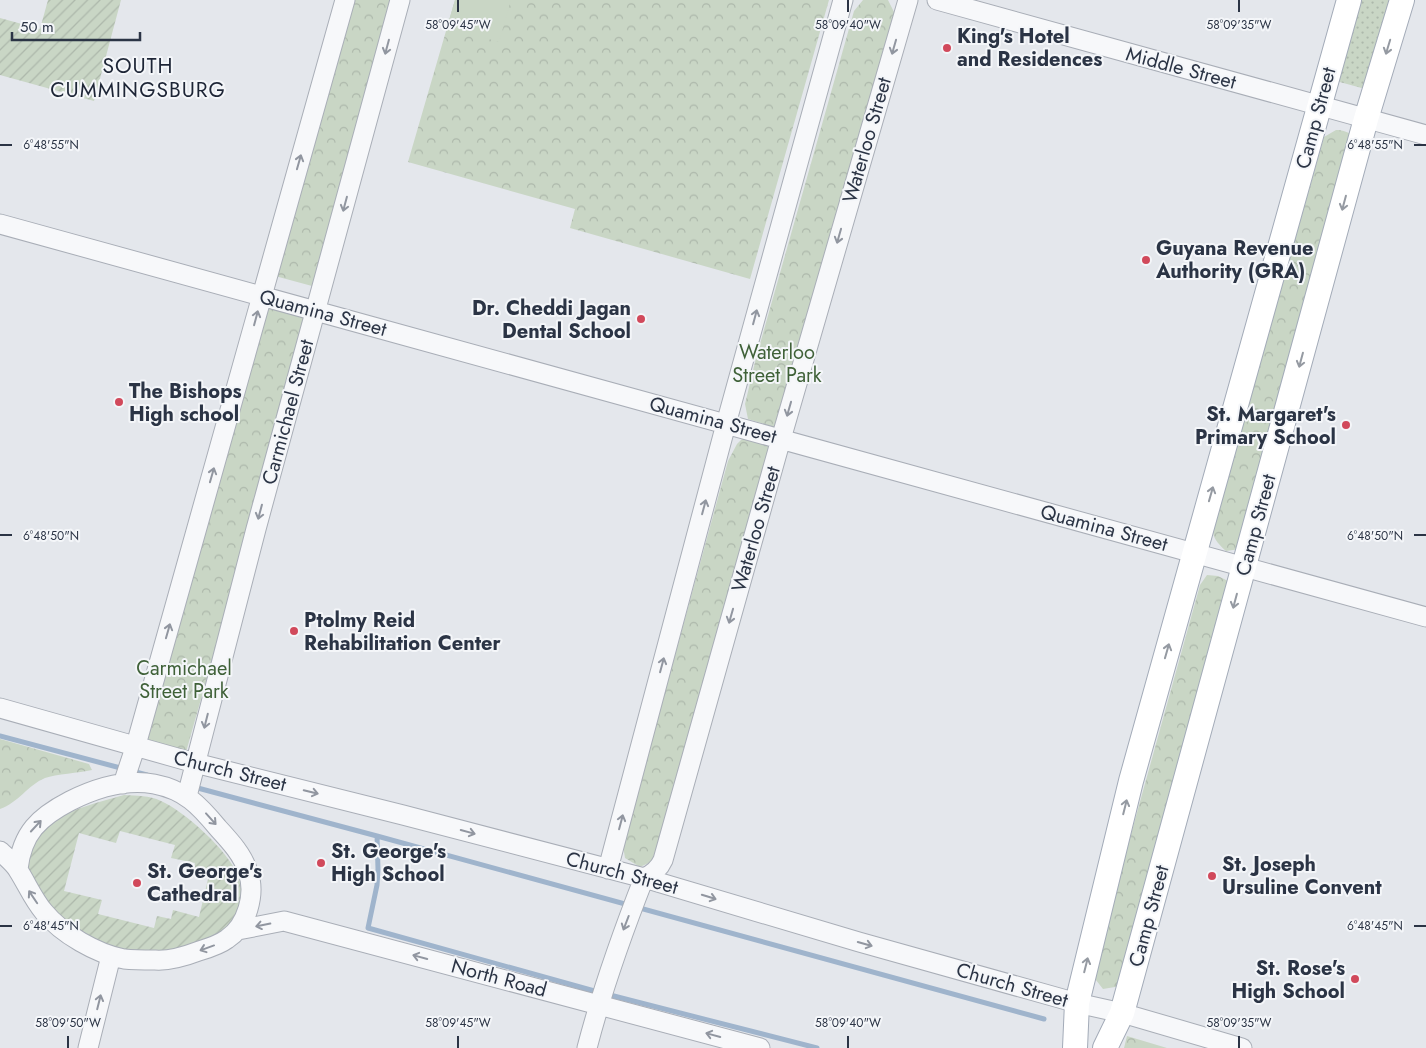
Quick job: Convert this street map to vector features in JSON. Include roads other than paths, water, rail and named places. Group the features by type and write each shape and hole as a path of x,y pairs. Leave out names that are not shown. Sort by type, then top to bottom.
{"main road":[{"name":"Camp Street","path":"1075,1048 1077,1003 1131,781 1349,0"},
{"name":"Camp Street","path":"1105,1048 1122,1013 1366,119 1402,0"}],"street":[{"path":"18,869 22,844 36,825 48,814 74,799 111,786 126,775 136,745 344,0"},
{"name":"Carmichael Street","path":"190,782 299,367 316,311 400,0"},
{"path":"608,869 726,424 843,0"},
{"name":"Waterloo Street","path":"644,878 652,874 663,860 781,439 908,0"},
{"name":"Middle Street","path":"937,0 1426,135"},
{"name":"Quamina Street","path":"0,224 1426,617"},
{"name":"Church Street","path":"0,708 136,745 190,782 412,817 644,878 859,942 1077,1003 1122,1013 1242,1048"},
{"path":"0,851 18,869 44,913 59,928 97,951 126,959 161,960 210,948 228,939 238,930 248,912 251,884 248,871 232,844 203,810 190,782 155,784 126,775"},
{"path":"587,1048 598,1005 620,939 644,878"},
{"name":"North Road","path":"238,930 284,921 760,1048"},
{"path":"88,1048 111,956"}],"waterway":[{"path":"0,736 147,775"},
{"path":"194,787 1044,1019"},
{"path":"377,836 377,885 368,928 598,992"},
{"path":"606,994 817,1048"}],"place":[{"name":"King's Hotel and Residences","path":"947,48"},
{"name":"Guyana Revenue Authority (GRA)","path":"1146,260"},
{"name":"Dr. Cheddi Jagan Dental School","path":"641,319"},
{"name":"The Bishops High school","path":"119,402"},
{"name":"St. Margaret's Primary School","path":"1346,425"},
{"name":"Ptolmy Reid Rehabilitation Center","path":"294,631"},
{"name":"St. George's High School","path":"321,863"},
{"name":"St. Joseph Ursuline Convent","path":"1212,876"},
{"name":"St. George's Cathedral","path":"137,883"},
{"name":"St. Rose's High School","path":"1355,979"}],"district":[{"name":"SOUTH CUMMINGSBURG","path":"138,78"}],"park label":[{"name":"Waterloo Street Park","path":"777,364"},
{"name":"Carmichael Street Park","path":"184,680"}]}
